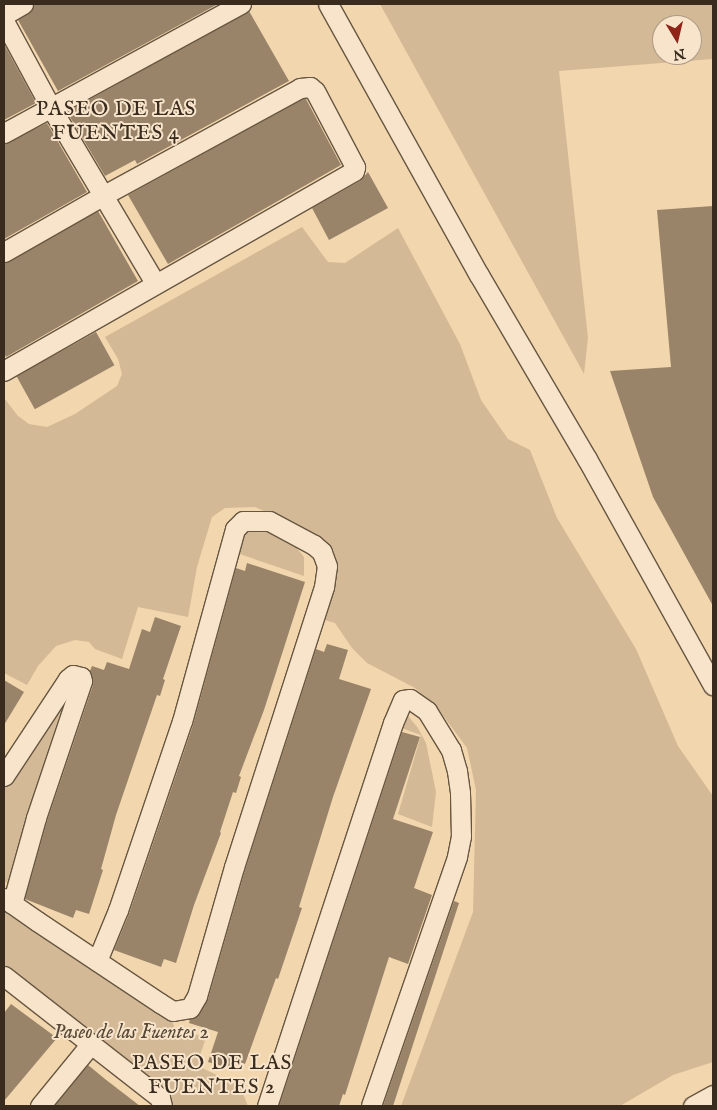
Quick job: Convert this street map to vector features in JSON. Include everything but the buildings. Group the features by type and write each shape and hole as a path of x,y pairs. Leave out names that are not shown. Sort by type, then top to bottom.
{"street":[{"path":"4,15 23,4"},
{"path":"4,133 50,106 241,4"},
{"path":"328,4 479,275 588,458 713,685"},
{"path":"4,21 50,106 155,283"},
{"path":"4,252 300,88 310,87 315,91 355,167 354,171 4,371"},
{"path":"4,776 68,679 73,675 81,677 82,681 8,901 97,961 173,1010 190,1008 197,996 234,868 328,573 326,560 318,548 277,523 249,520 243,521 235,529 182,721 118,910 97,961"},
{"path":"267,1106 393,723 403,700 410,699 427,711 451,750 457,771 460,793 461,836 457,858 371,1106"},
{"path":"6,982 160,1098 162,1106"},
{"path":"40,1106 90,1045"},
{"path":"693,1106 713,1095"}],"green space":[{"path":"380,4 713,4 713,59 702,60 702,15 652,15 652,64 559,71 588,338 584,374"},
{"path":"302,227 328,262 345,263 398,228 460,344 481,400 508,439 530,450 557,518 636,649 678,746 713,796 713,1062 673,1075 620,1106 401,1106 473,912 476,790 467,748 439,710 415,688 367,663 352,648 335,623 317,618 328,562 287,521 255,507 225,508 212,517 197,567 188,617 138,607 122,659 95,649 89,642 75,640 56,646 38,666 27,685 4,673 4,398 18,416 29,424 47,427 75,414 117,386 122,374 118,359 105,337"},
{"path":"252,524 296,547 304,557 304,576 228,550"},
{"path":"70,680 9,884 4,881 4,776"},
{"path":"395,705 404,711 418,728 426,743 436,792 432,827 398,814 421,735 384,722 388,707"},
{"name":"Paseo de las Fuentes 2","path":"4,895 170,1011 174,1027 206,1038 199,1058 202,1068 240,1086 248,1106 159,1106 4,980"}],"district":[{"name":"PASEO DE LAS FUENTES 4","path":"116,122"},
{"name":"PASEO DE LAS FUENTES 2","path":"212,1076"}]}
